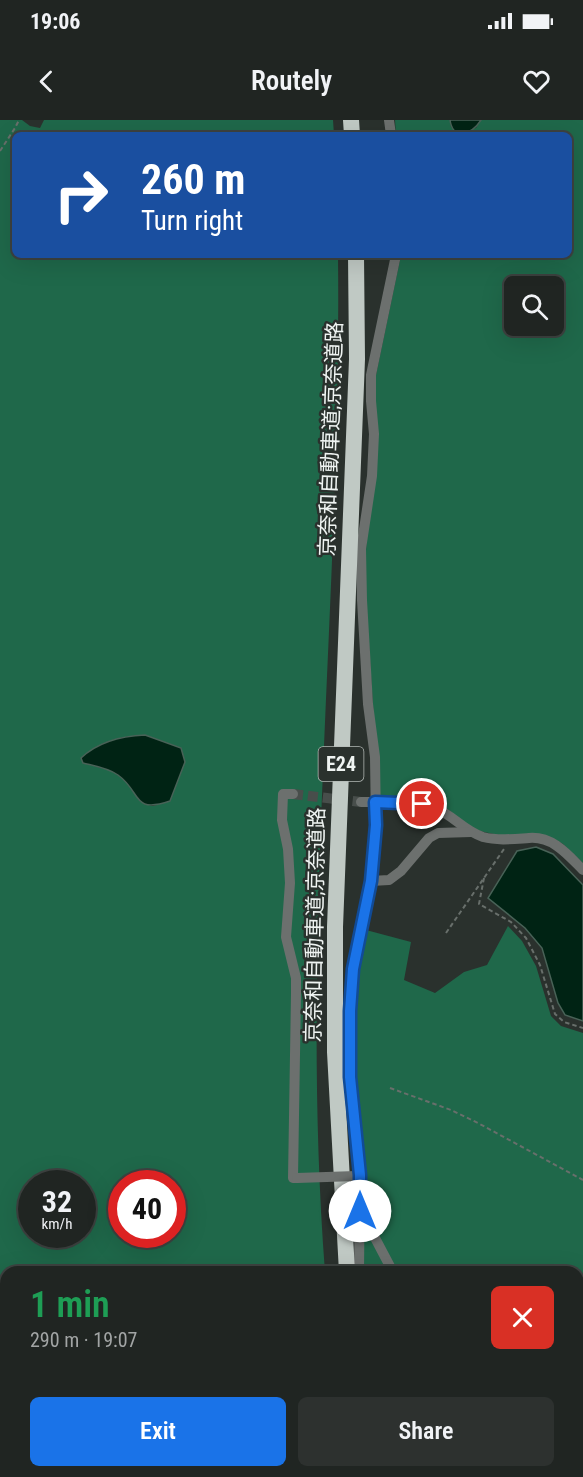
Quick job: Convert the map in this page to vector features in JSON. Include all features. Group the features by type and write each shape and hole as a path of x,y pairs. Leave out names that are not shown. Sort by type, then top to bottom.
{"highway":[{"name":"京奈和自動車道;京奈道路","path":"336,1266 329,1139 328,956 348,414 349,258"},
{"name":"京奈和自動車道;京奈道路","path":"347,1266 335,1052 334,927 357,359 356,258"}],"street":[{"path":"358,1266 360,1229 350,1077 350,1011 353,969 371,881 376,825 375,757 368,704 361,549 372,476 374,434 371,375 395,258"},
{"path":"293,794 283,794 282,820 288,849 290,883 286,937 296,978 293,1178 358,1175"},
{"path":"361,802 422,804 436,808 471,832 484,837 503,840 530,838 547,841 560,848 583,870"},
{"path":"371,881 389,880 401,871 429,838 438,833 471,832"},
{"path":"360,1229 374,1236 390,1266"}],"path":[{"path":"0,151 12,133"},
{"path":"446,933 504,849 503,840"},
{"path":"484,878 479,904 511,922 526,938 540,964 555,1014 564,1022 583,1028"},
{"path":"390,1088 451,1110 583,1180"}],"green space":[{"path":"0,120 22,120 30,126 40,128 44,120 333,120 334,132 12,132 12,258 338,258 338,382 323,764 317,1018 318,1145 325,1266 0,1266","holes":["130,736 157,805 144,804 126,781 112,771 83,763"]},
{"path":"395,120 450,120 451,127 456,132 396,132"},
{"path":"481,120 583,120 583,863 556,840 481,831 434,802 398,800 379,795 366,600 366,550 376,375 400,258 572,258 572,132 456,132 476,128"},
{"path":"508,926 522,941 536,966 551,1016 561,1026 583,1033 583,1266 363,1266 365,1175 355,1077 355,1011 358,970 366,930 411,942 404,980 435,993 464,972 487,965"}],"shaded area":[{"path":"450,120 481,120 468,132 457,132"},
{"path":"145,735 181,748 185,762 170,801 149,805 143,803 118,775 83,763 81,758 95,747 111,740"},
{"path":"536,847 553,854 583,885 583,1021 565,1015 558,1003 542,948 525,928 488,898 517,851"}],"tunnel":[{"path":"293,794 361,802"}],"route":[{"path":"360,1211 360,1175 350,1077 350,1011 353,969 374,857 375,802 422,804"}]}
